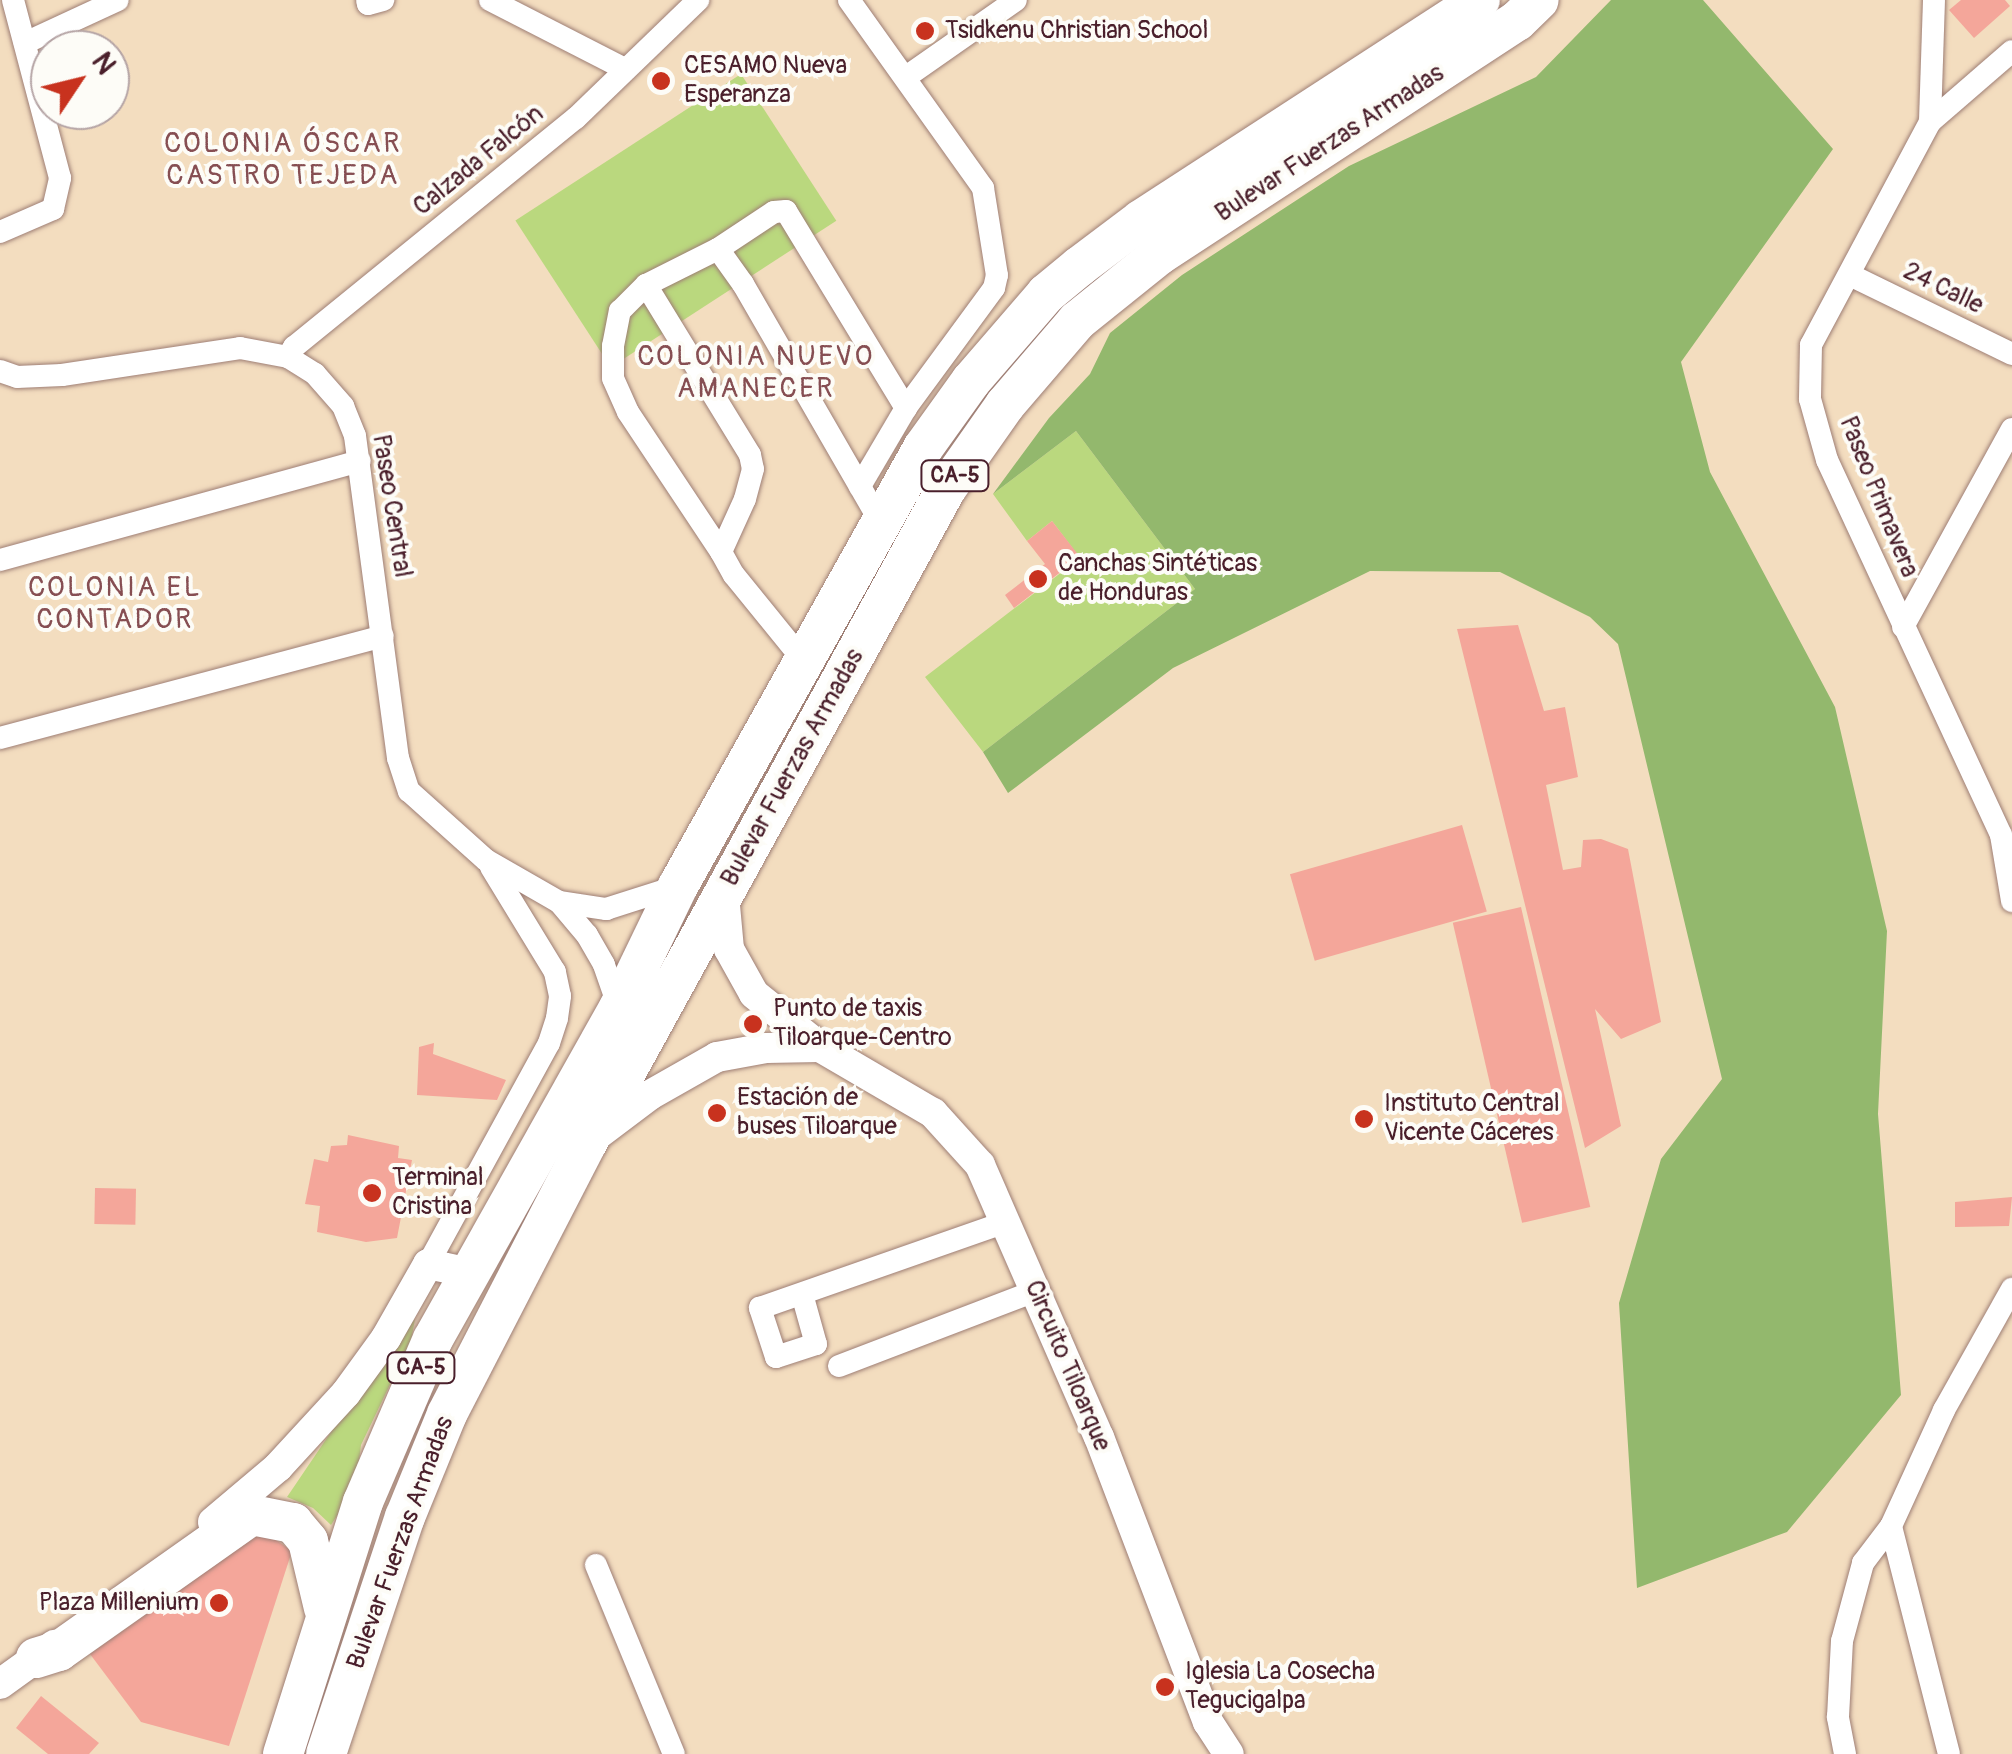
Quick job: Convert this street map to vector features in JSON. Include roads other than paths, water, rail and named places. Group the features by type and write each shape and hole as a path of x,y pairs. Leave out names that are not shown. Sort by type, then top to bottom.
{"highway":[{"name":"Bulevar Fuerzas Armadas","path":"283,1754 363,1502 468,1272 619,1008 678,886 923,448 962,394 1046,294 1140,220 1480,0"},
{"name":"Bulevar Fuerzas Armadas","path":"326,1754 404,1516 447,1414 588,1143 946,489 1005,405 1077,322 1160,256 1517,21 1540,0"},
{"path":"36,1658 60,1652 252,1515 293,1523 308,1541 326,1618"}],"street":[{"path":"0,232 53,208 60,178 13,0"},
{"path":"25,43 118,0"},
{"path":"367,0 368,4 384,0"},
{"path":"490,0 625,69"},
{"name":"Calzada Falcón","path":"288,358 294,347 576,118 698,0"},
{"path":"849,0 982,188 997,276 994,288 906,408 860,486"},
{"path":"906,78 1016,0"},
{"name":"Paseo Primavera","path":"1934,0 1930,122 1810,345 1810,400 1828,460 2001,835 2012,900"},
{"path":"1930,122 2012,51"},
{"path":"803,660 721,552 628,412 613,378 612,346 620,311 646,286 718,249 774,212 786,211 906,408"},
{"path":"718,249 743,284 881,523"},
{"name":"24 Calle","path":"1850,275 2012,354"},
{"path":"646,286 750,455 753,468 745,499 721,552"},
{"name":"Paseo Central","path":"0,371 16,378 62,375 240,348 288,358 316,374 343,406 360,461 398,758 409,791 486,860 559,902 588,934 619,1008"},
{"path":"1903,627 2012,430"},
{"path":"0,560 360,461"},
{"path":"0,738 383,636"},
{"path":"1985,802 2012,815"},
{"path":"0,1684 219,1518 307,1438 386,1338 549,1043 558,1018 560,996 555,972 486,860"},
{"name":"Paseo Central","path":"559,902 606,909 635,903 678,886"},
{"name":"Circuito Tiloarque","path":"724,895 729,949 739,974 754,994 820,1047 933,1112 980,1165 1096,1429 1208,1722 1229,1754"},
{"path":"588,1143 665,1085 717,1058 766,1048 820,1047"},
{"path":"802,1294 1005,1222"},
{"path":"428,1264 468,1272"},
{"path":"1846,1754 1838,1717 1842,1642 1863,1563 1891,1526 1944,1410 2012,1289"},
{"path":"838,1366 1035,1291"},
{"path":"1891,1526 1949,1754"},
{"path":"596,1565 674,1754"}],"place":[{"name":"Tsidkenu Christian School","path":"925,31"},
{"name":"CESAMO Nueva Esperanza","path":"661,81"},
{"name":"Canchas Sintéticas de Honduras","path":"1038,579"},
{"name":"Punto de taxis Tiloarque-Centro","path":"753,1024"},
{"name":"Estación de buses Tiloarque","path":"717,1113"},
{"name":"Instituto Central Vicente Cáceres","path":"1364,1119"},
{"name":"Terminal Cristina","path":"372,1193"},
{"name":"Plaza Millenium","path":"219,1603"},
{"name":"Iglesia La Cosecha Tegucigalpa","path":"1165,1687"}],"district":[{"name":"COLONIA ÓSCAR CASTRO TEJEDA","path":"283,160"},
{"name":"COLONIA NUEVO AMANECER","path":"756,373"},
{"name":"COLONIA EL CONTADOR","path":"115,604"}]}
